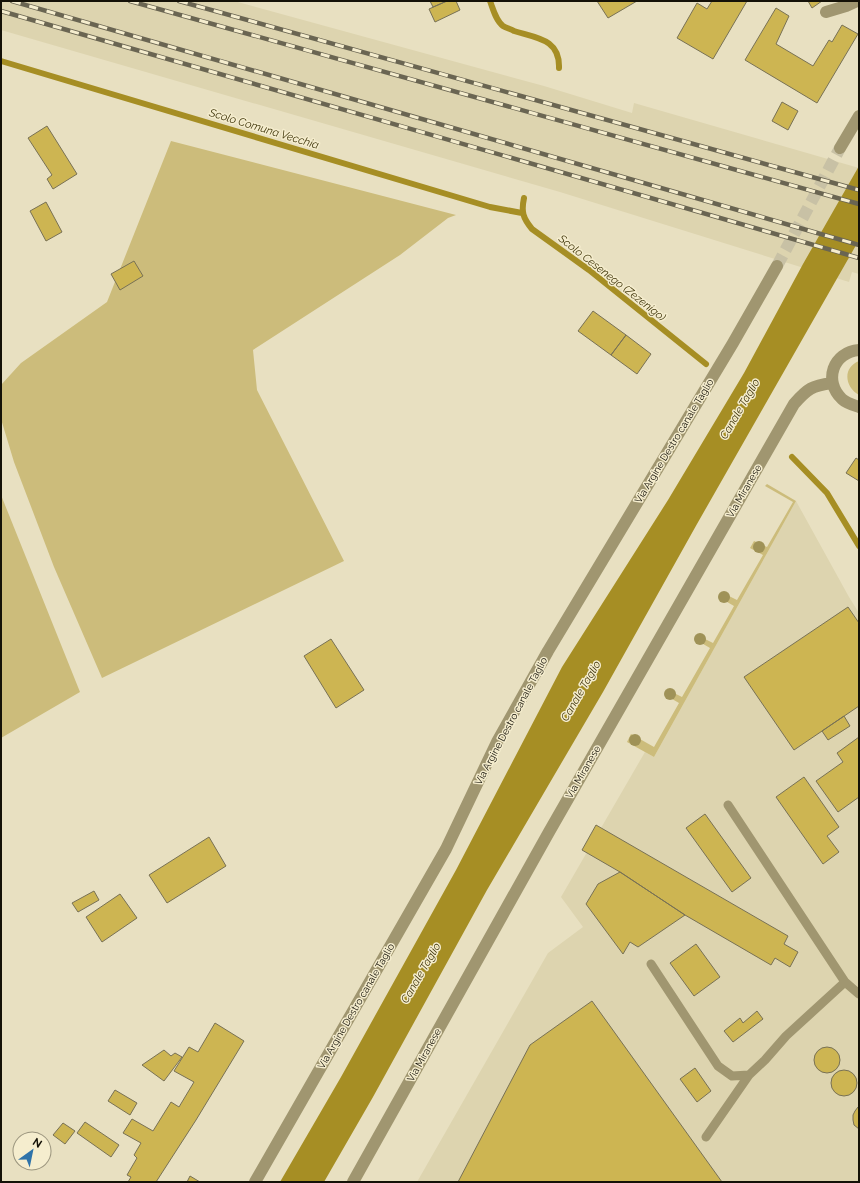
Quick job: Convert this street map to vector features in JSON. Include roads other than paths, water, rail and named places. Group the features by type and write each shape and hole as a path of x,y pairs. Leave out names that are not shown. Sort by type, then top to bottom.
{"street":[{"path":"826,12 857,1"},
{"path":"840,148 859,116"},
{"name":"Via Argine Destro canale Taglio","path":"255,1182 446,849 497,742 548,651 733,343 777,266"},
{"path":"859,350 853,350 839,358 834,366 832,374 832,383 842,400 859,407"},
{"name":"Via Miranese","path":"353,1182 549,832 794,404 804,392 817,386 832,383"}],"lane":[{"path":"728,805 845,982 859,994"},
{"path":"650,964 718,1066 732,1076 749,1075"},
{"path":"706,1137 749,1075 766,1060 786,1036 845,982"}],"water":[{"name":"Canale Taglio","path":"859,166 859,240 603,692 487,890 373,1097 324,1182 280,1182 341,1077 456,870 562,667 668,500 744,373 803,264"}],"waterway":[{"name":"Scolo Cesenego (Zezenigo)","path":"490,1 497,18 503,26 514,31 539,38 551,45 556,51 559,68"},
{"name":"Scolo Comuna Vecchia","path":"1,61 490,207 522,213"},
{"name":"Scolo Cesenego (Zezenigo)","path":"524,198 524,215 532,229 589,270 706,364"},
{"name":"Scolo Cesenego (Zezenigo)","path":"792,457 827,493 859,546"}],"tunnel":[{"path":"777,266 840,148"}],"railway":[{"path":"12,1 859,245"},
{"path":"130,1 859,204"},
{"path":"179,1 859,190"},
{"path":"1,11 859,258"}]}
